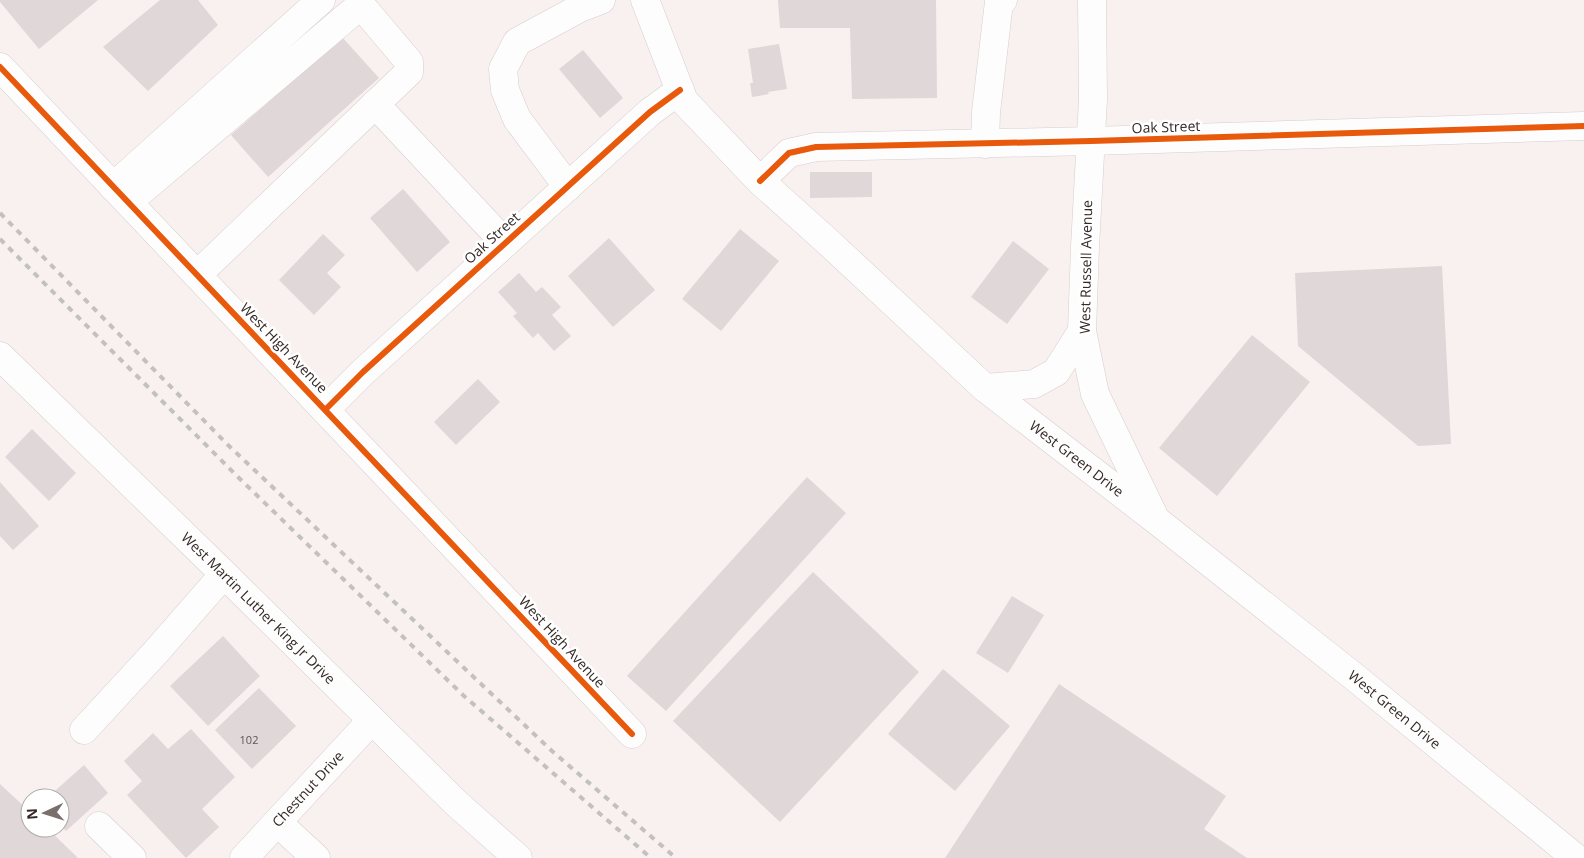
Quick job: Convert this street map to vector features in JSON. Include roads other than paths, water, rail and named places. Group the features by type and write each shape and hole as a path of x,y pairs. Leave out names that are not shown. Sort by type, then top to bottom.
{"main road":[{"path":"121,194 244,69 321,0"},
{"path":"568,187 517,119 505,90 503,69 517,42 580,8 601,0"},
{"name":"West Green Drive","path":"645,0 684,101 760,181 985,388 1352,675 1576,858"},
{"path":"985,144 986,112 999,2 1003,0"},
{"name":"West Russell Avenue","path":"1092,0 1093,100 1082,331 1095,394 1156,520"},
{"path":"121,194 356,10 366,11 409,62 409,72 197,275"},
{"name":"West High Avenue","path":"0,67 632,734"},
{"name":"Oak Street","path":"325,410 363,372 650,112 680,90"},
{"path":"376,104 505,243"},
{"name":"Oak Street","path":"760,181 789,153 816,147 1090,142 1584,126"},
{"path":"985,388 1034,384 1056,372 1082,331"},
{"name":"West Martin Luther King Jr Drive","path":"1,360 224,574 456,804 518,858"},
{"path":"84,730 224,574"},
{"name":"Chestnut Drive","path":"244,858 371,721"},
{"path":"278,822 316,858"},
{"path":"99,826 132,858"},
{"path":"1582,858 1584,854"}],"railway":[{"path":"0,213 228,445 552,751 676,858"},
{"path":"0,239 239,478 464,696 651,858"}]}
